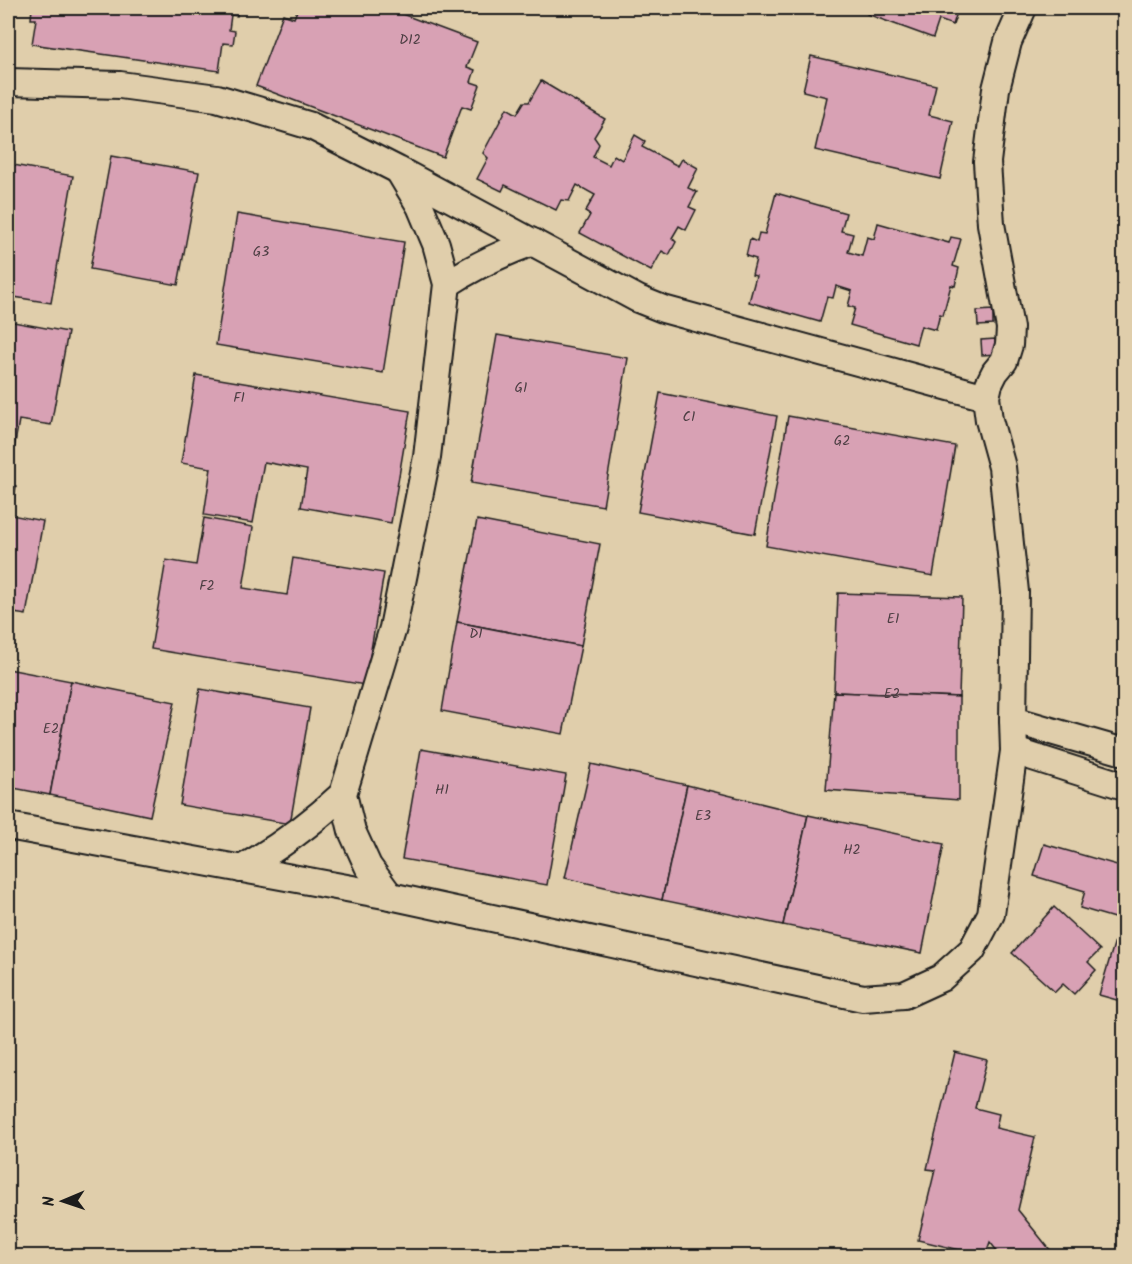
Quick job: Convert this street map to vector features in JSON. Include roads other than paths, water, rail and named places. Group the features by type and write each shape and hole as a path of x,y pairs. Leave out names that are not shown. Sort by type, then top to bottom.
{"street":[{"path":"8,825 390,896 863,998 904,995 941,978 972,950 991,914 1014,751 1015,592 1002,467 989,420 986,398 989,384 1004,361 1009,345 1010,328 991,224 987,162 996,88 1008,42 1023,8"},
{"path":"8,82 120,85 217,98 311,126 663,309 986,398"},
{"path":"241,868 278,848 312,823 343,794 393,628 427,457 447,284 436,244 420,206 398,170"},
{"path":"447,284 474,266 533,242"},
{"path":"1013,720 1125,752"},
{"path":"1014,751 1125,786"},
{"path":"343,794 352,831 368,866 390,896"}]}
